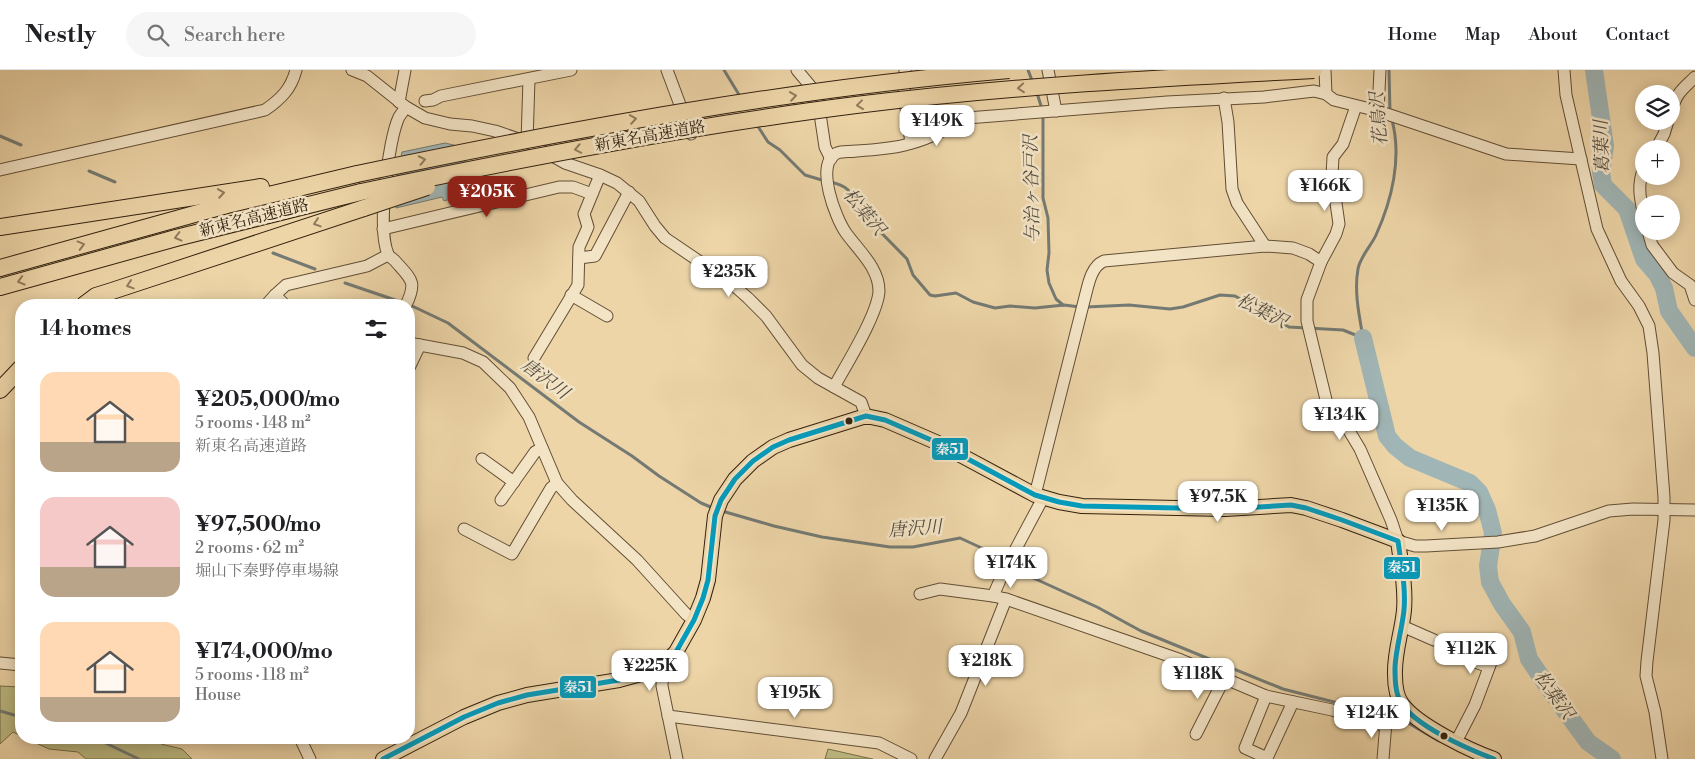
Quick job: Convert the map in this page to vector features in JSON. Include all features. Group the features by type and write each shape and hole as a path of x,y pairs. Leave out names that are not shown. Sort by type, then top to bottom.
{"highway":[{"name":"新東名高速道路","path":"0,268 227,205 357,174 494,145 640,118 852,87 1009,70"},
{"name":"新東名高速道路","path":"0,287 176,238 362,200 503,163 671,132 875,103 967,93 1081,83 1314,70"},
{"path":"0,227 225,192 357,174"},
{"path":"92,299 362,200"},
{"path":"0,390 15,374"}],"main road":[{"path":"415,743 464,717 498,703 527,695 619,680 663,665 676,652 694,620 703,598 708,580 715,516 721,500 735,479 753,461 773,446 866,416 885,420 938,444 1039,496 1082,506 1225,509 1291,505 1306,508 1398,541 1404,593 1402,626 1395,674 1396,689 1391,716 1412,715 1456,742 1494,759"},
{"path":"384,759 413,744"}],"street":[{"path":"0,170 265,110 280,100 292,84 296,70"},
{"path":"352,70 367,76 403,105 425,118 496,131 527,142 565,162 617,183 639,200 665,238 743,293 766,316 802,365 818,378 861,402 866,416"},
{"path":"405,70 403,105 390,153 383,206 383,229 388,255 411,279 413,290 409,299"},
{"path":"425,101 441,96 571,70"},
{"path":"667,70 691,134"},
{"path":"797,70 817,94 825,147 830,158"},
{"path":"905,70 904,94 911,143"},
{"path":"1048,70 1053,111"},
{"path":"1325,70 1326,94"},
{"path":"1380,70 1382,112"},
{"path":"1564,70 1566,95 1597,229 1621,281 1639,306 1649,326 1655,372 1664,510 1663,539 1646,668 1662,759"},
{"path":"527,142 529,78"},
{"path":"1680,92 1694,79"},
{"path":"834,387 875,309 879,290 873,268 835,216 827,178 830,158 837,153 889,148 911,143 942,130 956,121 967,118 1224,98 1264,97 1314,91 1326,94 1334,100 1382,112 1506,154 1581,159"},
{"path":"1224,98 1228,122 1232,189 1237,203 1264,246"},
{"path":"1356,106 1343,144 1333,157 1332,175 1338,224 1336,234 1321,262 1307,300 1307,321 1328,408 1348,429 1360,449 1391,520 1398,541 1415,546 1498,542 1535,536 1608,511 1632,509 1695,510"},
{"path":"534,358 578,284 579,247 588,227 584,214 600,175"},
{"path":"383,229 559,187 573,187 592,194"},
{"path":"579,258 595,256 629,192"},
{"path":"1651,240 1652,245 1673,273 1690,285 1695,300"},
{"path":"993,596 1015,552 1039,496 1083,305 1095,266 1104,261 1264,246 1294,248 1309,254 1321,262"},
{"path":"271,299 286,285 367,266 388,255"},
{"path":"275,295 279,299"},
{"path":"571,295 607,316"},
{"path":"415,344 463,353 483,362 510,388 529,417 557,483 694,620"},
{"path":"501,500 535,452 542,448"},
{"path":"482,459 514,482"},
{"path":"464,529 512,554 551,488 557,483"},
{"path":"920,594 940,589 1006,599 1181,660 1266,696 1332,710 1391,716 1383,759"},
{"path":"935,759 961,713 1006,599"},
{"path":"1402,626 1434,640"},
{"path":"1456,742 1475,705 1491,662 1461,658"},
{"path":"0,663 15,664"},
{"path":"663,665 662,686 677,759"},
{"path":"1196,734 1224,678"},
{"path":"1266,696 1245,748 1267,758 1293,702"},
{"path":"668,716 879,743 911,759"},
{"path":"303,744 310,759"}],"shaded area":[{"path":"445,143 462,147 471,193 444,201 442,197 396,208 394,192 402,152"},
{"path":"0,686 15,687 15,733 13,732 0,744"},
{"path":"38,744 161,744 182,749 192,759 86,759 78,752 49,749"},
{"path":"828,749 872,759 825,759"}],"waterway":[{"name":"松葉沢","path":"724,70 741,98"},
{"name":"与治ヶ谷戸沢","path":"1028,70 1033,83"},
{"name":"花鳥沢","path":"1389,70 1390,112"},
{"name":"葛葉川","path":"1594,70 1605,146 1601,172 1603,185 1627,209 1644,259 1657,274 1664,288 1669,311 1695,348"},
{"name":"与治ヶ谷戸沢","path":"1037,93 1042,109"},
{"name":"与治ヶ谷戸沢","path":"1043,115 1043,198 1048,218 1049,253 1047,270 1049,283 1056,299 1063,305"},
{"name":"花鳥沢","path":"1363,337 1357,294 1358,269 1382,222 1391,193 1396,164 1395,134 1392,120"},
{"name":"松葉沢","path":"757,125 768,142 780,150 805,175 825,181"},
{"name":"唐沢川","path":"0,136 21,145"},
{"name":"唐沢川","path":"89,171 115,182"},
{"name":"松葉沢","path":"831,182 841,185 850,192 854,205 907,259 913,275 930,295 956,293 973,302 995,308 1010,306 1035,308 1064,305 1080,307"},
{"name":"唐沢川","path":"273,253 315,269"},
{"name":"唐沢川","path":"345,283 392,299"},
{"name":"松葉沢","path":"1086,307 1129,305 1170,309 1183,307 1220,295 1235,296 1289,327 1343,330 1363,338"},
{"name":"唐沢川","path":"415,307 448,323 579,422 701,503 713,508"},
{"name":"松葉沢","path":"1363,338 1387,436 1395,446 1410,458 1470,483 1479,492 1487,510 1493,533 1488,566 1490,582 1502,604 1522,632 1529,659 1548,687 1588,742 1612,759"},
{"name":"唐沢川","path":"722,511 822,537 890,547 913,547 960,538 999,556 1029,576 1097,607 1141,631 1283,689 1385,715"},
{"path":"0,711 15,715"},
{"name":"唐沢川","path":"1391,717 1403,720 1439,741"},
{"path":"108,744 139,759"}],"transit line":[{"name":"秦51","path":"415,742 464,717 498,703 527,695 619,680 663,665 676,652 694,620 703,598 708,580 715,516 721,500 735,479 753,461 773,447 789,440 866,416 885,420 938,443 1035,495 1059,502 1082,506 1225,509 1291,505 1342,520 1398,541 1404,593 1403,617 1395,667 1398,697 1407,710 1429,728 1494,759"},
{"name":"秦51","path":"383,759 412,744"}]}
